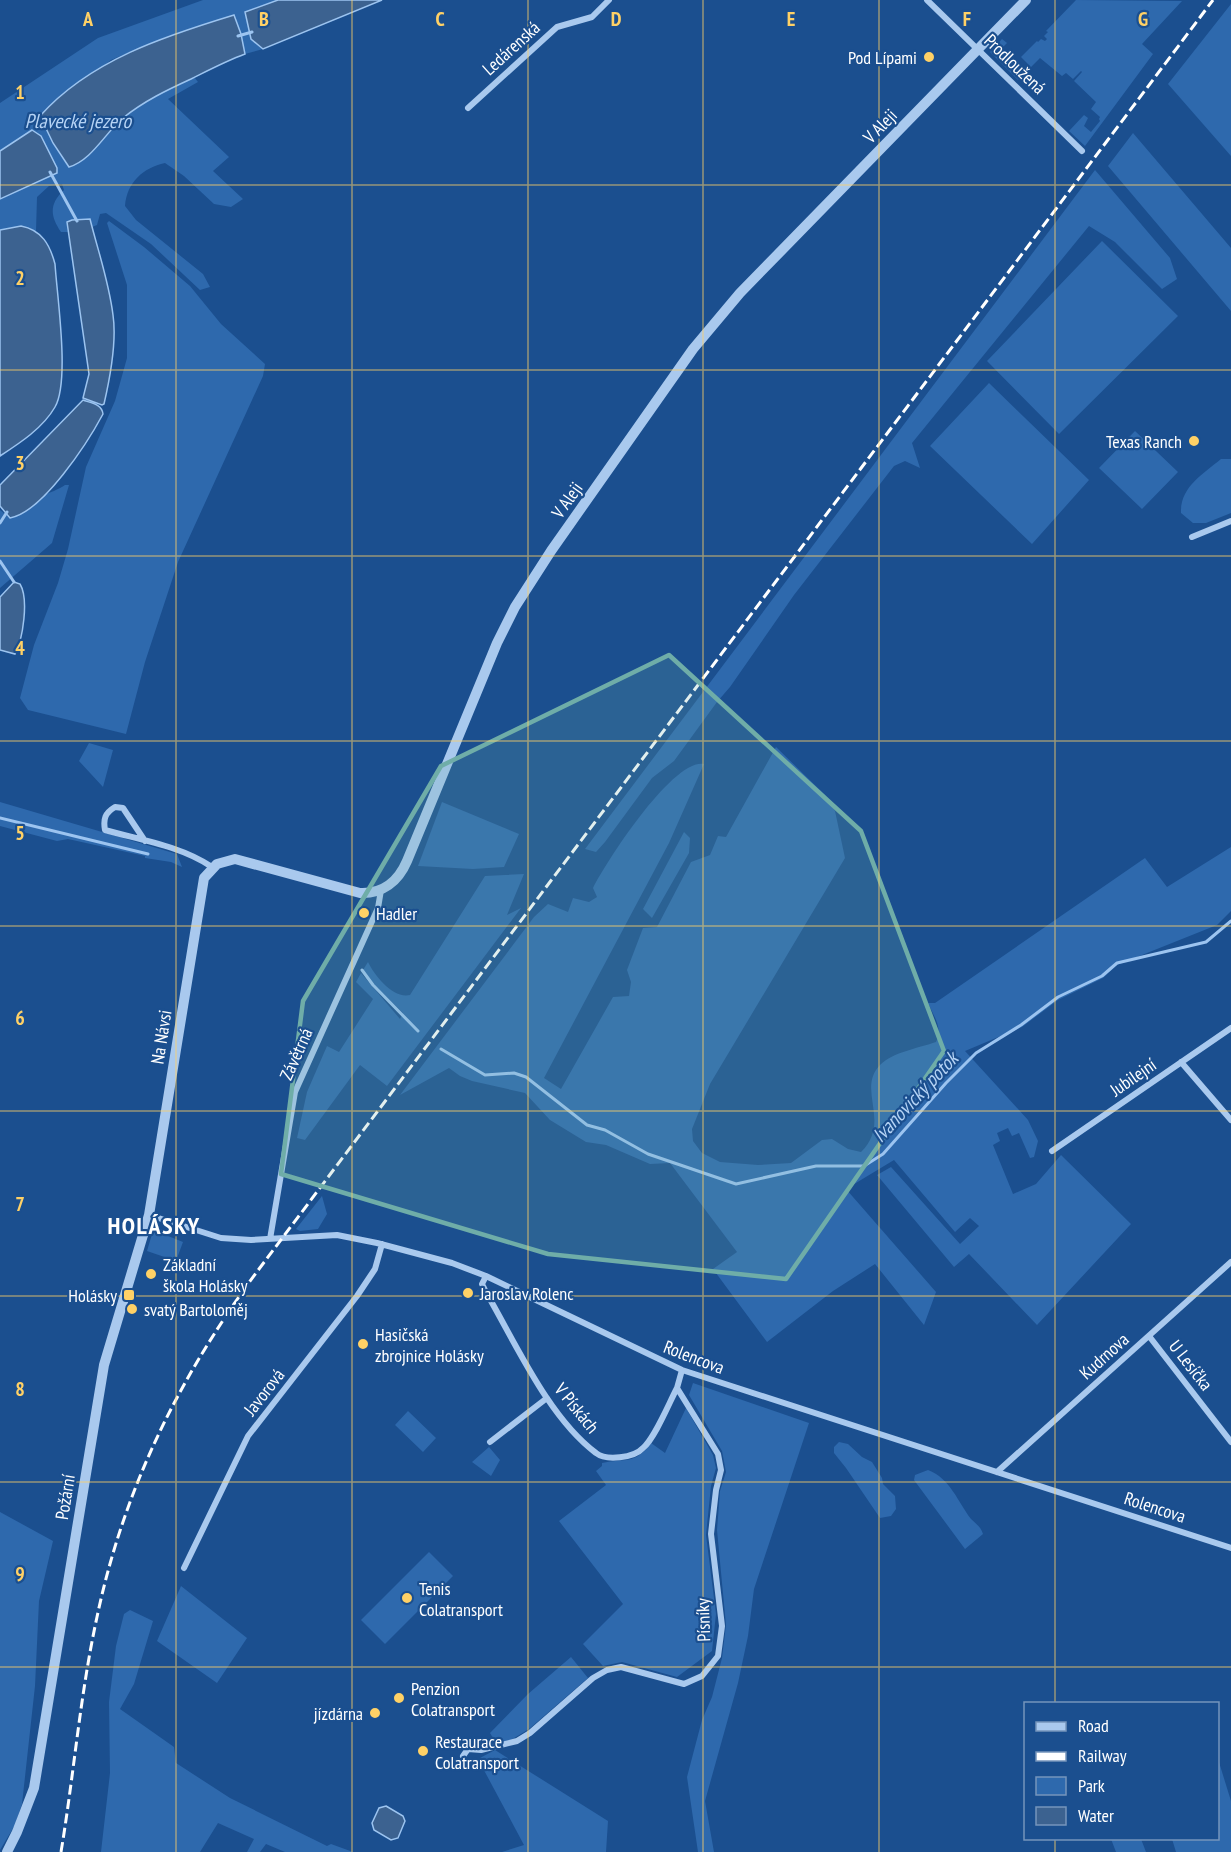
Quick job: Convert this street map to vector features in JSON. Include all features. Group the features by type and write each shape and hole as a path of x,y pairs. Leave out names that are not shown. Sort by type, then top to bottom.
{"street":[{"name":"Ledárenská","path":"468,108 557,27 592,17 609,0"},
{"name":"Prodloužená","path":"927,0 1082,150"},
{"name":"V Aleji","path":"381,890 391,884 404,870 497,643 515,607 543,563 693,349 746,287 1026,0"},
{"path":"1192,537 1231,521"},
{"path":"145,841 123,808 115,807 107,813 104,823 105,830 194,856 212,867 222,861 235,859 355,892 381,890"},
{"name":"Na Návsi","path":"149,1215 200,892 204,878 212,867"},
{"name":"Závětrná","path":"270,1239 295,1092 378,908 381,890"},
{"name":"Jubilejní","path":"1052,1151 1231,1029"},
{"path":"1181,1062 1231,1120"},
{"name":"Rolencova","path":"149,1215 211,1236 251,1240 337,1235 382,1244 452,1263 486,1276 682,1370 1231,1548"},
{"name":"Požární","path":"7,1852 34,1788 106,1354 149,1215"},
{"name":"Javorová","path":"184,1568 248,1436 357,1296 375,1269 382,1244"},
{"name":"Kudrnova","path":"997,1472 1231,1262"},
{"name":"V Pískách","path":"486,1276 482,1284 486,1294 547,1398 560,1416 598,1455 622,1458 643,1449 677,1388"},
{"name":"U Lesíčka","path":"1149,1336 1231,1442"},
{"path":"677,1388 682,1370"},
{"name":"Písníky","path":"463,1756 468,1749 481,1749 517,1741 607,1670 621,1667 684,1684 702,1676 718,1656 722,1626 711,1534 716,1490 721,1470 718,1454 677,1388"},
{"path":"490,1442 547,1398"}],"highlighted area":[{"path":"669,655 861,831 944,1051 786,1279 548,1254 281,1174 303,1001 441,766"}],"green space":[{"path":"203,0 278,0 274,2 251,39 263,49 245,54 234,15 166,37 111,60 40,116 53,143 69,167 95,148 122,119 153,97 194,77 198,82 168,99 229,157 213,171 243,199 231,207 214,204 184,176 165,163 150,168 138,177 129,190 125,206 136,220 203,274 210,287 200,290 151,244 106,213 100,214 97,225 92,227 90,219 67,222 68,232 61,232 55,221 53,210 56,200 64,190 62,184 49,186 37,197 36,231 21,226 0,230 0,199 57,173 57,168 41,136 32,130 0,151 0,103 98,38"},
{"path":"1076,0 1182,1 1142,44 1153,54 1085,146 1069,131 1084,115 1088,118 1084,126 1091,132 1100,121 1100,117 1091,109 1096,102 1074,81 1082,72 1073,79 1066,73 1062,76 1040,58 1031,67 1021,57 1037,41 1047,39 1044,36 1048,32 1046,31"},
{"path":"1231,4 1231,156 1168,84"},
{"path":"1002,39 1007,43 999,51 1008,60 1013,59 1022,68 1020,71 1023,75 1018,80 990,52"},
{"path":"1133,133 1231,248 1231,311 1108,166"},
{"path":"1095,170 1170,258 1177,279 1162,289 1115,242 1089,226 912,443 920,468 905,461 894,466 794,595 730,687 674,761 652,778 596,852 585,849"},
{"path":"109,221 190,286 221,324 265,364 263,376 178,562 145,662 126,734 28,710 20,698 34,645 58,583 68,549 86,467 115,401 127,358 127,285 107,223"},
{"path":"1102,241 1178,316 1059,434 987,361"},
{"path":"989,383 1089,480 1032,544 930,446"},
{"path":"1135,431 1178,472 1142,509 1099,468"},
{"path":"1221,459 1231,459 1231,513 1206,523 1193,523 1181,513 1184,496 1188,488 1200,476"},
{"path":"69,485 52,543 0,588 0,510 10,518 24,511 43,496"},
{"path":"89,743 113,750 103,787 79,761"},
{"path":"776,747 825,795 835,811 845,858 710,1084 692,1129 693,1141 702,1153 720,1162 758,1165 791,1163 822,1140 832,1139 848,1149 861,1152 870,1140 874,1129 871,1085 880,1065 899,1054 936,1042 938,1027 928,1003 935,1003 1145,858 1167,887 1231,847 1231,911 1217,925 1117,965 1103,978 1058,1000 1022,1027 965,1051 1028,1120 1038,1141 1034,1157 1030,1158 1019,1133 1012,1136 1008,1128 997,1133 1000,1141 993,1145 1013,1194 1036,1184 1061,1155 1131,1224 1037,1325 969,1254 954,1267 877,1175 891,1167 960,1244 979,1226 970,1218 955,1232 894,1160 846,1189 936,1292 924,1325 875,1264 833,1291 767,1342 713,1269 737,1252 670,1163 650,1164 606,1145 586,1142 550,1120 525,1093 472,1081 449,1068 400,1095 534,917 548,904 568,912 573,898 589,902 597,897 593,888 611,857 642,814 675,777 691,767 704,764 669,843 544,1078 561,1089 613,997 629,996 631,982 627,970 643,928 657,927 691,862 710,855 718,836 726,837"},
{"path":"0,802 177,854 182,867 171,862 145,858 145,856 68,839 57,841 0,826"},
{"path":"442,802 519,834 504,867 473,869 418,866"},
{"path":"684,832 690,838 689,853 652,918 643,909"},
{"path":"524,874 507,915 521,908 387,1086 360,1065 305,1140 297,1138 307,1092 327,1046 339,1052 373,999 356,982 361,973 400,1019 403,1013 373,984 363,970 368,962 375,974 391,990 410,995 485,876"},
{"path":"322,1196 327,1214 318,1229 300,1231 296,1229"},
{"path":"156,1229 164,1229 163,1234 183,1242 176,1261 147,1251 152,1234"},
{"path":"693,1383 809,1423 754,1589 748,1636 738,1683 705,1801 714,1852 698,1852 687,1777 722,1658 726,1625 717,1530 720,1491 726,1472 722,1451 689,1395"},
{"path":"686,1408 713,1455 716,1468 711,1486 706,1535 716,1614 712,1651 677,1677 622,1662 603,1666 583,1644 623,1604 559,1521 606,1485 596,1471 602,1463 635,1458 651,1443 665,1453"},
{"path":"408,1411 436,1438 423,1452 395,1425"},
{"path":"839,1442 848,1444 862,1457 872,1462 883,1484 895,1496 896,1509 891,1516 880,1518 834,1453 834,1447"},
{"path":"489,1447 500,1460 491,1476 472,1462"},
{"path":"928,1470 948,1485 983,1534 965,1549 914,1480 915,1475"},
{"path":"0,1512 53,1541 39,1601 35,1686 22,1804 15,1825 0,1850"},
{"name":"Tenis Colatransport","path":"429,1552 453,1576 385,1644 361,1620"},
{"path":"181,1586 247,1638 217,1683 157,1641"},
{"path":"130,1610 153,1621 134,1684 120,1709 174,1747 176,1763 230,1798 327,1846 331,1844 353,1852 285,1852 266,1844 260,1852 247,1852 254,1839 218,1823 200,1852 101,1852 110,1773 109,1702 116,1646 124,1614"},
{"path":"571,1657 588,1678 529,1729 511,1740 496,1743 490,1733 528,1694"},
{"path":"495,1750 608,1821 606,1852 502,1852 524,1845 478,1759"},
{"path":"1219,1762 1231,1801 1231,1852 1176,1852 1172,1840 1219,1840"},
{"path":"1111,1840 1141,1840 1146,1852 1116,1852"}],"water":[{"path":"278,0 382,0 263,49 251,39 245,12"},
{"name":"Plavecké jezero","path":"234,15 245,54 173,87 139,106 116,124 85,158 69,167 53,143 40,116 60,96 105,65 130,52 155,41"},
{"path":"32,130 41,136 57,168 57,173 0,199 0,151"},
{"path":"90,219 109,291 114,326 111,372 102,405 83,398 89,374 67,222"},
{"path":"21,226 34,231 44,239 55,264 62,378 59,395 50,415 30,434 0,456 0,230"},
{"path":"83,400 101,408 103,414 96,426 76,458 50,490 23,513 10,518 0,506 0,485"},
{"path":"14,582 20,584 24,599 22,629 15,654 0,650 0,597"},
{"path":"386,1806 403,1816 405,1821 398,1838 391,1840 374,1830 372,1823 379,1808"}],"waterway":[{"path":"238,36 252,32"},
{"path":"50,172 77,221"},
{"path":"0,523 7,512"},
{"path":"0,561 14,582"},
{"name":"Ivanovický potok","path":"0,818 148,854"},
{"name":"Ivanovický potok","path":"441,1049 485,1075 514,1073 526,1077 587,1125 605,1130 648,1154 736,1184 816,1166 864,1166 883,1154 976,1053 1021,1025 1058,997 1102,976 1117,963 1206,942 1231,921"},
{"name":"Ivanovický potok","path":"362,970 373,985 418,1031"}],"railway":[{"path":"61,1852 86,1676 108,1569 139,1479 158,1436 202,1353 256,1273 1213,0"}],"place":[{"name":"Pod Lípami","path":"929,57"},
{"name":"Texas Ranch","path":"1194,441"},
{"name":"Hadler","path":"364,913"},
{"name":"Základní škola Holásky","path":"151,1274"},
{"name":"Jaroslav Rolenc","path":"468,1293"},
{"name":"Holásky","path":"129,1295"},
{"name":"svatý Bartoloměj","path":"132,1309"},
{"name":"Hasičská zbrojnice Holásky","path":"363,1344"},
{"name":"Tenis Colatransport","path":"407,1598"},
{"name":"Penzion Colatransport","path":"399,1698"},
{"name":"jízdárna","path":"375,1713"},
{"name":"Restaurace Colatransport","path":"423,1751"}],"district":[{"name":"HOLÁSKY","path":"154,1225"}]}
